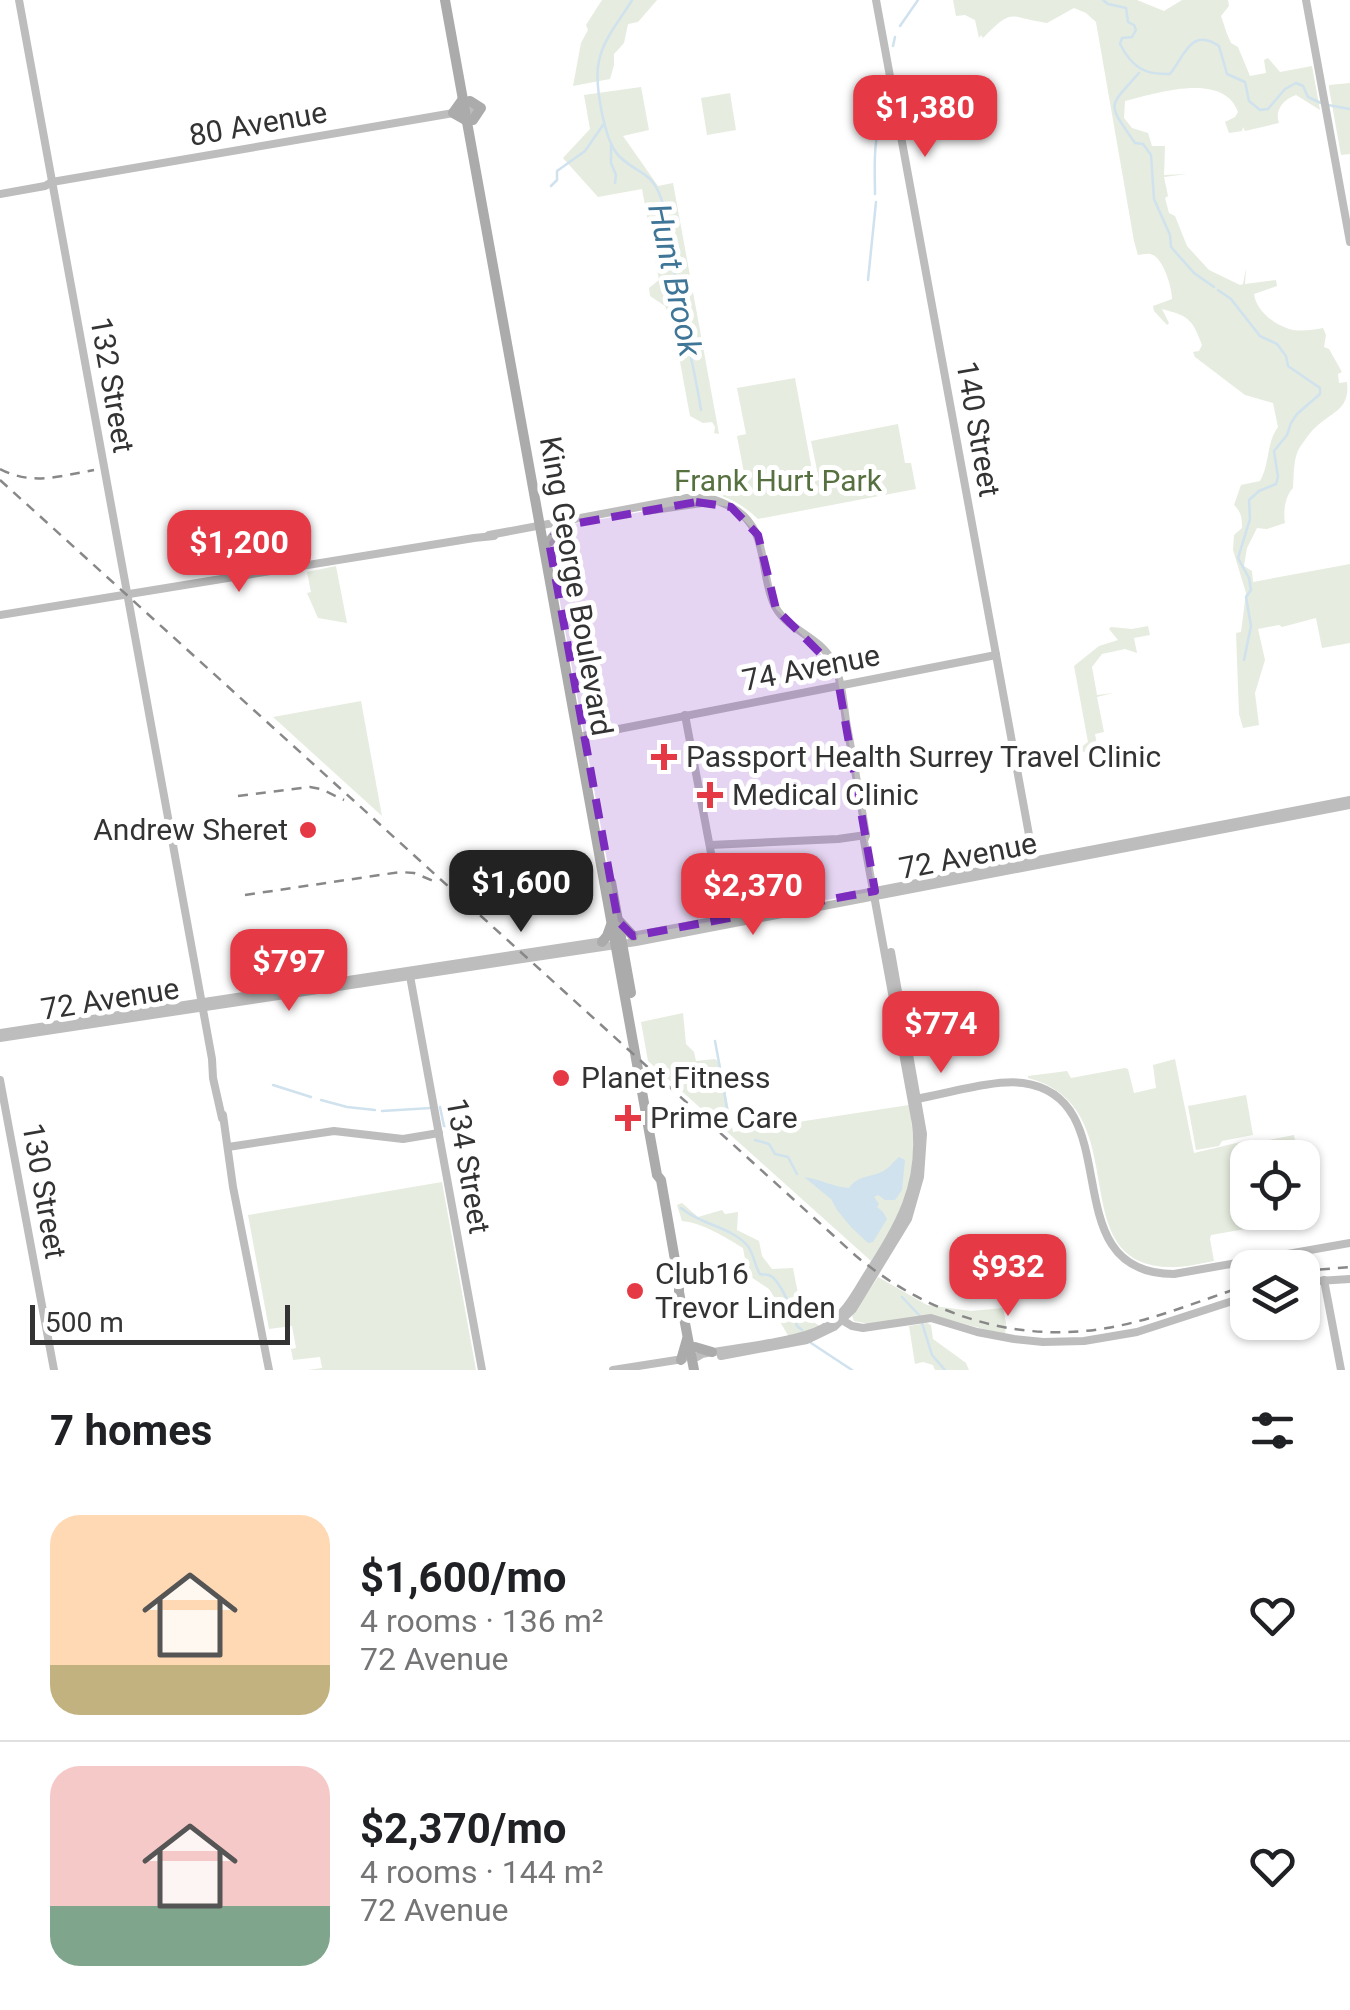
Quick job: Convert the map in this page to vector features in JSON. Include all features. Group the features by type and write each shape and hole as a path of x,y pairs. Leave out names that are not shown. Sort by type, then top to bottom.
{"main road":[{"name":"132 Street","path":"19,0 238,1218 269,1370"},
{"name":"King George Boulevard","path":"448,0 504,330 549,542 584,772 615,922"},
{"name":"140 Street","path":"876,0 1034,863"},
{"path":"1306,0 1350,242"},
{"name":"80 Avenue","path":"0,192 44,181 466,111"},
{"name":"King George Boulevard","path":"466,111 598,812 615,922"},
{"path":"657,509 696,497"},
{"path":"0,615 544,527 696,497 709,497 738,511 753,526 761,543 776,607 788,622 830,656 840,686 864,841 878,893 914,1100 914,1181 891,1238 841,1319 827,1332 812,1339 758,1349 613,1370"},
{"path":"544,527 716,501"},
{"path":"549,542 562,526"},
{"name":"74 Avenue","path":"581,735 996,655"},
{"path":"685,715 724,922"},
{"path":"584,772 588,774 598,812"},
{"name":"72 Avenue","path":"0,1036 620,941 1350,803"},
{"path":"710,845 866,835"},
{"path":"615,922 664,1172 660,1180 697,1358"},
{"path":"615,922 608,936 620,941 626,952 643,1078"},
{"name":"134 Street","path":"409,974 482,1370"},
{"name":"130 Street","path":"0,1080 54,1370"},
{"path":"914,1100 997,1084 1024,1083 1053,1094 1076,1120 1085,1144 1102,1229 1114,1248 1133,1264 1152,1272 1174,1274 1350,1243"},
{"path":"228,1147 334,1131 402,1139 439,1134"},
{"path":"1320,1280 1350,1279"},
{"path":"1324,1280 1341,1370"},
{"path":"841,1319 863,1328 931,1318 1004,1338 1072,1342 1137,1332 1230,1302"},
{"path":"697,1358 817,1331 841,1319"},
{"path":"758,1349 786,1339"},
{"path":"729,1354 744,1346"}],"highlighted area":[{"path":"696,502 731,507 758,535 776,609 836,669 875,891 633,936 618,921 549,542 562,526"}],"green space":[{"path":"602,0 657,0 638,22 628,24 624,43 614,54 610,79 573,86 586,25"},
{"path":"953,0 1137,0 1164,11 1182,0 1228,0 1229,6 1221,16 1250,76 1266,73 1264,60 1268,58 1280,72 1312,66 1320,110 1296,95 1281,106 1279,123 1245,131 1243,127 1242,131 1229,133 1225,122 1238,112 1230,99 1204,88 1125,101 1124,118 1132,128 1148,133 1152,146 1165,146 1164,175 1187,174 1164,177 1169,213 1175,216 1187,246 1209,270 1240,285 1246,268 1245,284 1276,280 1277,286 1254,294 1258,306 1271,320 1289,329 1323,328 1324,347 1342,372 1338,374 1339,383 1347,382 1343,404 1314,429 1298,451 1293,488 1285,504 1285,523 1257,528 1244,566 1252,571 1253,582 1350,564 1350,643 1322,648 1316,618 1258,629 1265,660 1255,693 1259,725 1243,728 1239,714 1236,633 1241,632 1246,593 1233,550 1234,535 1242,528 1241,515 1234,505 1241,485 1260,481 1263,474 1278,427 1273,403 1245,395 1195,357 1193,352 1202,345 1188,320 1162,309 1167,325 1154,311 1153,306 1172,299 1171,289 1156,257 1138,255 1134,241 1096,22 1074,8 1047,23 1007,18 979,38 975,20 956,16"},
{"path":"1350,83 1350,154 1341,155 1329,85"},
{"path":"641,87 649,130 623,136 658,186 673,183 719,434 714,433 712,422 703,423 690,416 673,324 665,306 650,296 649,288 659,280 642,189 598,197 563,158 590,129 584,95"},
{"path":"730,93 736,130 707,135 701,98"},
{"name":"Frank Hurt Park","path":"795,378 814,481 819,480 811,441 898,424 905,463 911,463 916,489 758,519 734,501 706,492 731,483 744,473 737,436 746,434 737,388"},
{"path":"336,566 347,623 318,618 307,593 311,592 307,572"},
{"path":"1148,626 1150,635 1134,638 1137,653 1125,649 1102,654 1092,667 1097,695 1113,693 1097,697 1104,732 1095,734 1098,750 1077,750 1088,742 1074,666 1099,646 1118,640 1111,627"},
{"path":"361,701 382,816 273,717"},
{"path":"683,1013 686,1044 696,1061 715,1059 720,1063 733,1132 909,1105 913,1150 908,1188 894,1223 871,1261 648,1061 641,1022"},
{"path":"1175,1059 1194,1153 1230,1144 1230,1230 1240,1230 1211,1235 1214,1261 1167,1267 1135,1259 1116,1239 1105,1213 1093,1149 1082,1119 1061,1094 1028,1078 1067,1071 1071,1078 1125,1068 1134,1093 1156,1088 1153,1065"},
{"path":"1246,1095 1253,1135 1196,1150 1188,1106"},
{"path":"1294,1135 1295,1140 1269,1140"},
{"path":"442,1182 476,1370 308,1370 322,1368 320,1357 293,1360 291,1349 296,1348 292,1326 269,1329 248,1215"},
{"path":"682,1203 698,1217 722,1210 725,1214 738,1212 737,1230 759,1241 762,1256 772,1269 793,1268 802,1314 821,1327 789,1337 769,1289 748,1275 743,1248 706,1228 682,1221 677,1205"},
{"path":"878,1277 927,1305 971,1311 1003,1308 1005,1335 936,1316 869,1324 854,1321 852,1316"},
{"path":"931,1325 933,1339 966,1363 969,1370 935,1370 933,1365 923,1362 915,1364 909,1326"}],"water":[{"path":"899,1157 905,1160 902,1190 895,1200 874,1197 887,1219 873,1242 868,1243 851,1227 831,1199 804,1177 849,1188 859,1179 885,1170"}],"waterway":[{"name":"Hunt Brook","path":"632,0 601,53 601,111 619,156 653,182 664,208 701,410"},
{"path":"900,26 918,0"},
{"path":"1103,0 1126,8 1128,22 1136,30 1132,37 1122,38 1120,44 1129,59 1146,71 1170,74 1190,46 1209,41 1219,46 1227,74 1245,82 1249,101 1260,110 1268,109 1285,89 1296,83 1303,86 1308,97 1321,103"},
{"path":"893,46 895,37"},
{"path":"1139,73 1116,100 1116,112 1135,143 1143,144 1151,155 1154,199 1170,235 1171,247 1194,273 1214,287"},
{"path":"875,194 877,136 890,105"},
{"path":"1328,105 1350,109"},
{"path":"551,186 557,180 557,171 585,151 603,125"},
{"path":"611,146 615,183"},
{"path":"868,280 876,202"},
{"path":"1218,290 1231,299 1260,336 1277,344 1288,366 1320,388 1320,394 1297,414 1274,451 1276,484 1249,500 1250,519 1238,558 1251,590 1246,597 1251,626 1244,660"},
{"path":"715,1041 720,1068"},
{"path":"721,1074 729,1120"},
{"path":"273,1085 311,1097"},
{"path":"321,1100 375,1110"},
{"path":"440,1107 444,1126 460,1126"},
{"path":"382,1111 431,1108"},
{"path":"755,1140 769,1144 775,1154 788,1157 797,1174"},
{"path":"681,1208 747,1245 760,1274 774,1278 802,1330"},
{"path":"902,1297 920,1316"},
{"path":"922,1323 932,1355 945,1370"},
{"path":"811,1343 852,1370"}],"railway":[{"path":"0,469 35,478 94,470"},
{"path":"0,480 856,1256 883,1276 912,1294 974,1320 1039,1332 1107,1328 1230,1291"},
{"path":"238,796 310,787 344,800"},
{"path":"245,895 400,872 436,882"},
{"path":"1320,1270 1350,1267"}],"place":[{"name":"Passport Health Surrey Travel Clinic","path":"664,757"},
{"name":"Medical Clinic","path":"710,795"},
{"name":"Andrew Sheret","path":"308,830"},
{"name":"Planet Fitness","path":"561,1078"},
{"name":"Prime Care","path":"628,1118"},
{"name":"Club16 Trevor Linden","path":"635,1291"}]}
